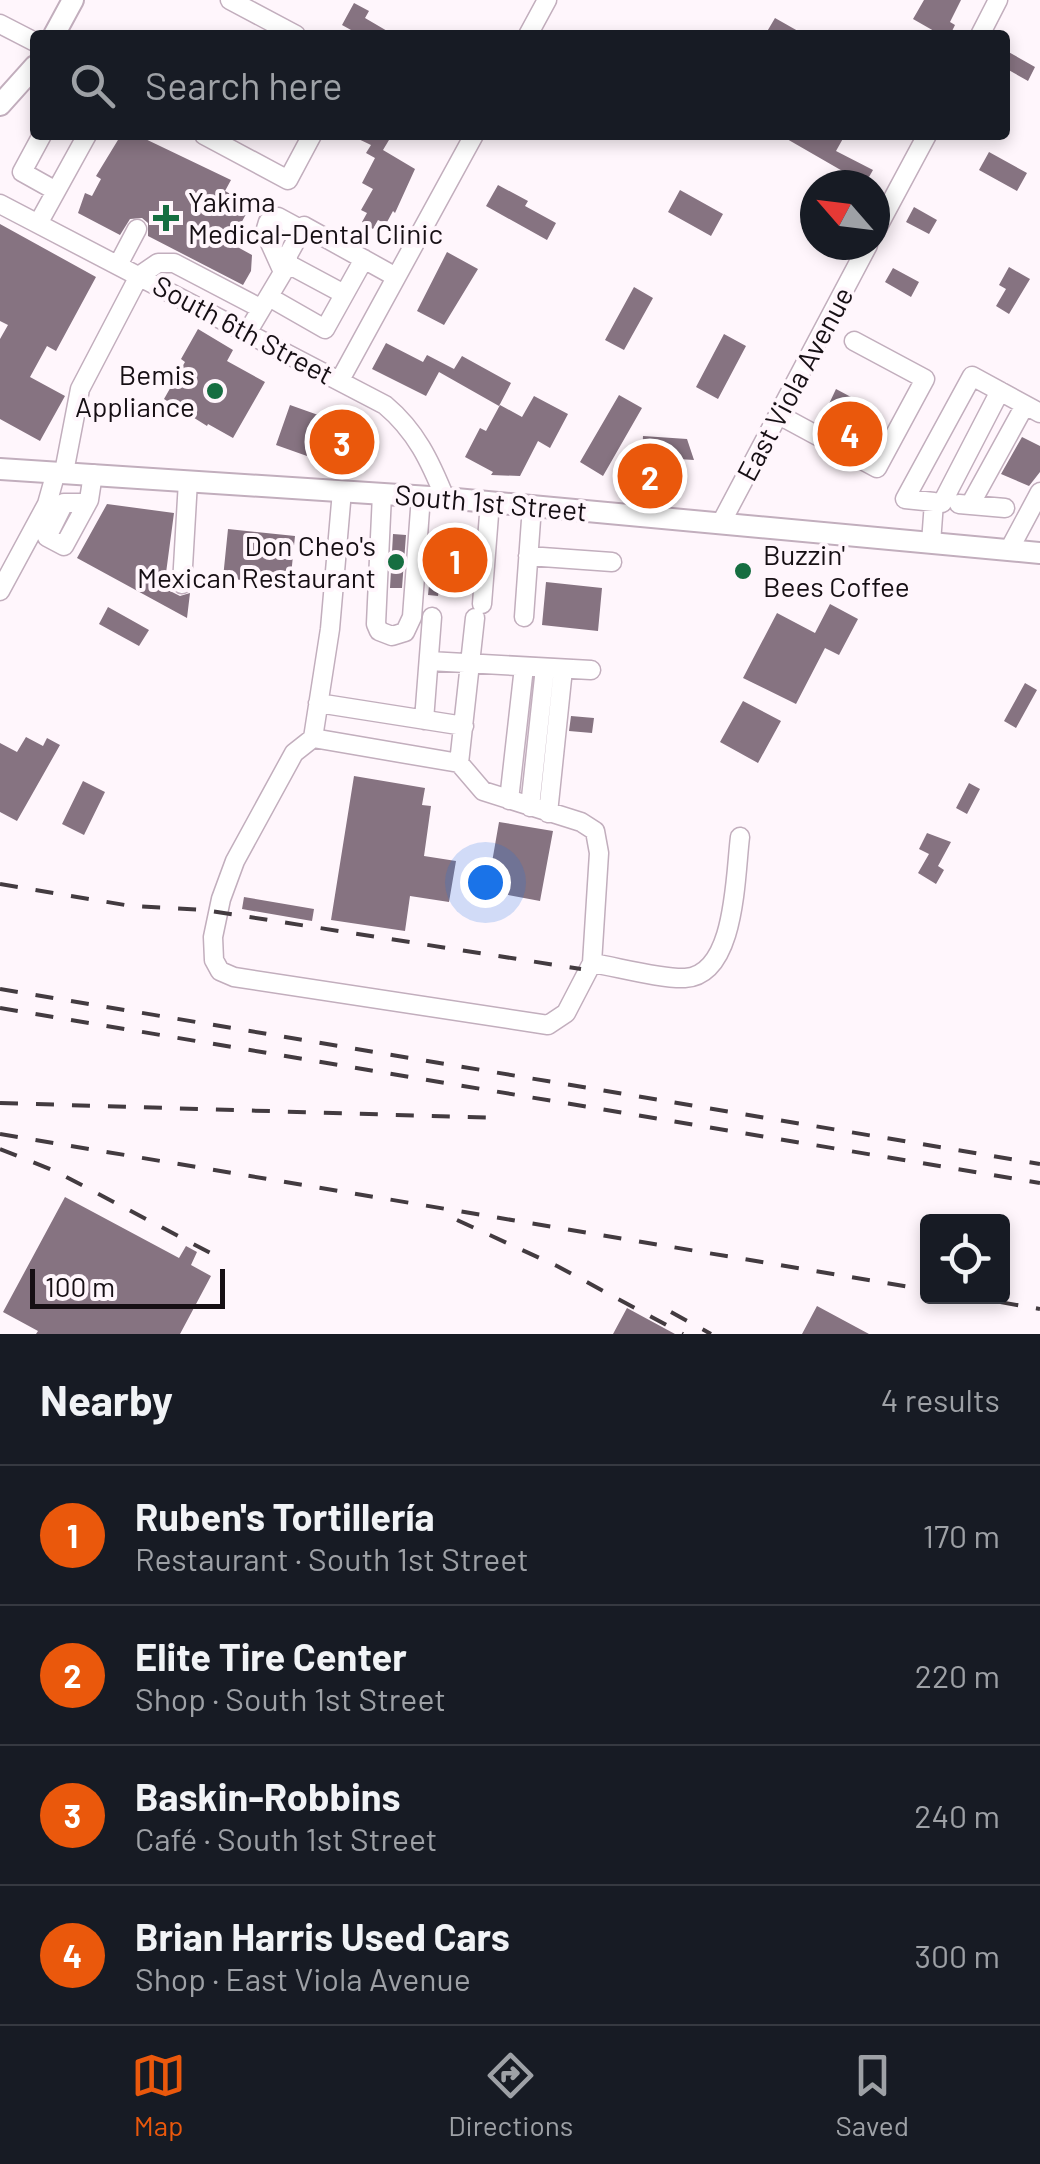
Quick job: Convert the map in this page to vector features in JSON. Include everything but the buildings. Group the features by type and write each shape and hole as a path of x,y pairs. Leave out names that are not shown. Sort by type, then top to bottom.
{"main road":[{"path":"57,30 73,0"},
{"path":"0,105 30,72"},
{"name":"South 1st Street","path":"0,469 421,496 1040,553"}],"street":[{"path":"230,0 287,30"},
{"path":"531,30 547,0"},
{"path":"983,30 998,0"},
{"path":"2,30 30,40"},
{"path":"39,140 22,172 56,191"},
{"path":"39,222 84,140"},
{"path":"213,140 288,180 309,140"},
{"path":"340,380 471,140"},
{"path":"890,203 923,140"},
{"name":"South 6th Street","path":"0,204 386,405 404,421 430,462 445,498"},
{"path":"302,230 278,217 268,222 265,232 285,268 344,294"},
{"path":"248,333 304,226 396,276"},
{"path":"118,265 137,228"},
{"path":"0,590 60,472 80,389 139,276 158,263 174,262 325,328 364,259"},
{"name":"East Viola Avenue","path":"721,523 860,260"},
{"path":"778,414 877,468 925,378 854,341"},
{"path":"970,505 1032,409 972,376 905,500 1005,508"},
{"path":"931,542 938,502 1000,391"},
{"path":"87,503 94,474"},
{"path":"182,584 188,481"},
{"path":"313,738 459,764 483,791 581,822 595,832 599,853 592,963 566,1013 548,1025 234,977 220,971 214,960 213,937 221,898 235,861 294,753 313,738 330,628 342,491"},
{"path":"1009,550 1040,492"},
{"path":"382,494 376,624 379,631 392,636 405,632 412,617 421,496"},
{"path":"459,764 490,502"},
{"path":"524,617 532,506"},
{"path":"528,556 612,562"},
{"path":"424,720 432,617"},
{"path":"429,661 592,670"},
{"path":"509,800 524,667"},
{"path":"539,810 554,668"},
{"path":"318,703 464,726"},
{"path":"592,963 684,978 714,965 725,943 740,837"}],"railway":[{"path":"0,884 131,906 205,910 581,969"},
{"path":"0,989 1040,1164"},
{"path":"0,1008 1040,1183"},
{"path":"0,1103 499,1118"},
{"path":"0,1134 920,1289"},
{"path":"0,1149 55,1171 218,1257"},
{"path":"457,1220 557,1266 683,1334"},
{"path":"1010,1304 1040,1309"},
{"path":"671,1312 711,1334"}],"place":[{"name":"Yakima Medical-Dental Clinic","path":"166,218"},
{"name":"Bemis Appliance","path":"215,391"},
{"name":"Brian Harris Used Cars","path":"850,434"},
{"name":"Baskin-Robbins","path":"342,442"},
{"name":"Elite Tire Center","path":"650,476"},
{"name":"Ruben's Tortillería","path":"455,560"},
{"name":"Don Cheo's Mexican Restaurant","path":"396,562"},
{"name":"Buzzin' Bees Coffee","path":"743,571"}]}
